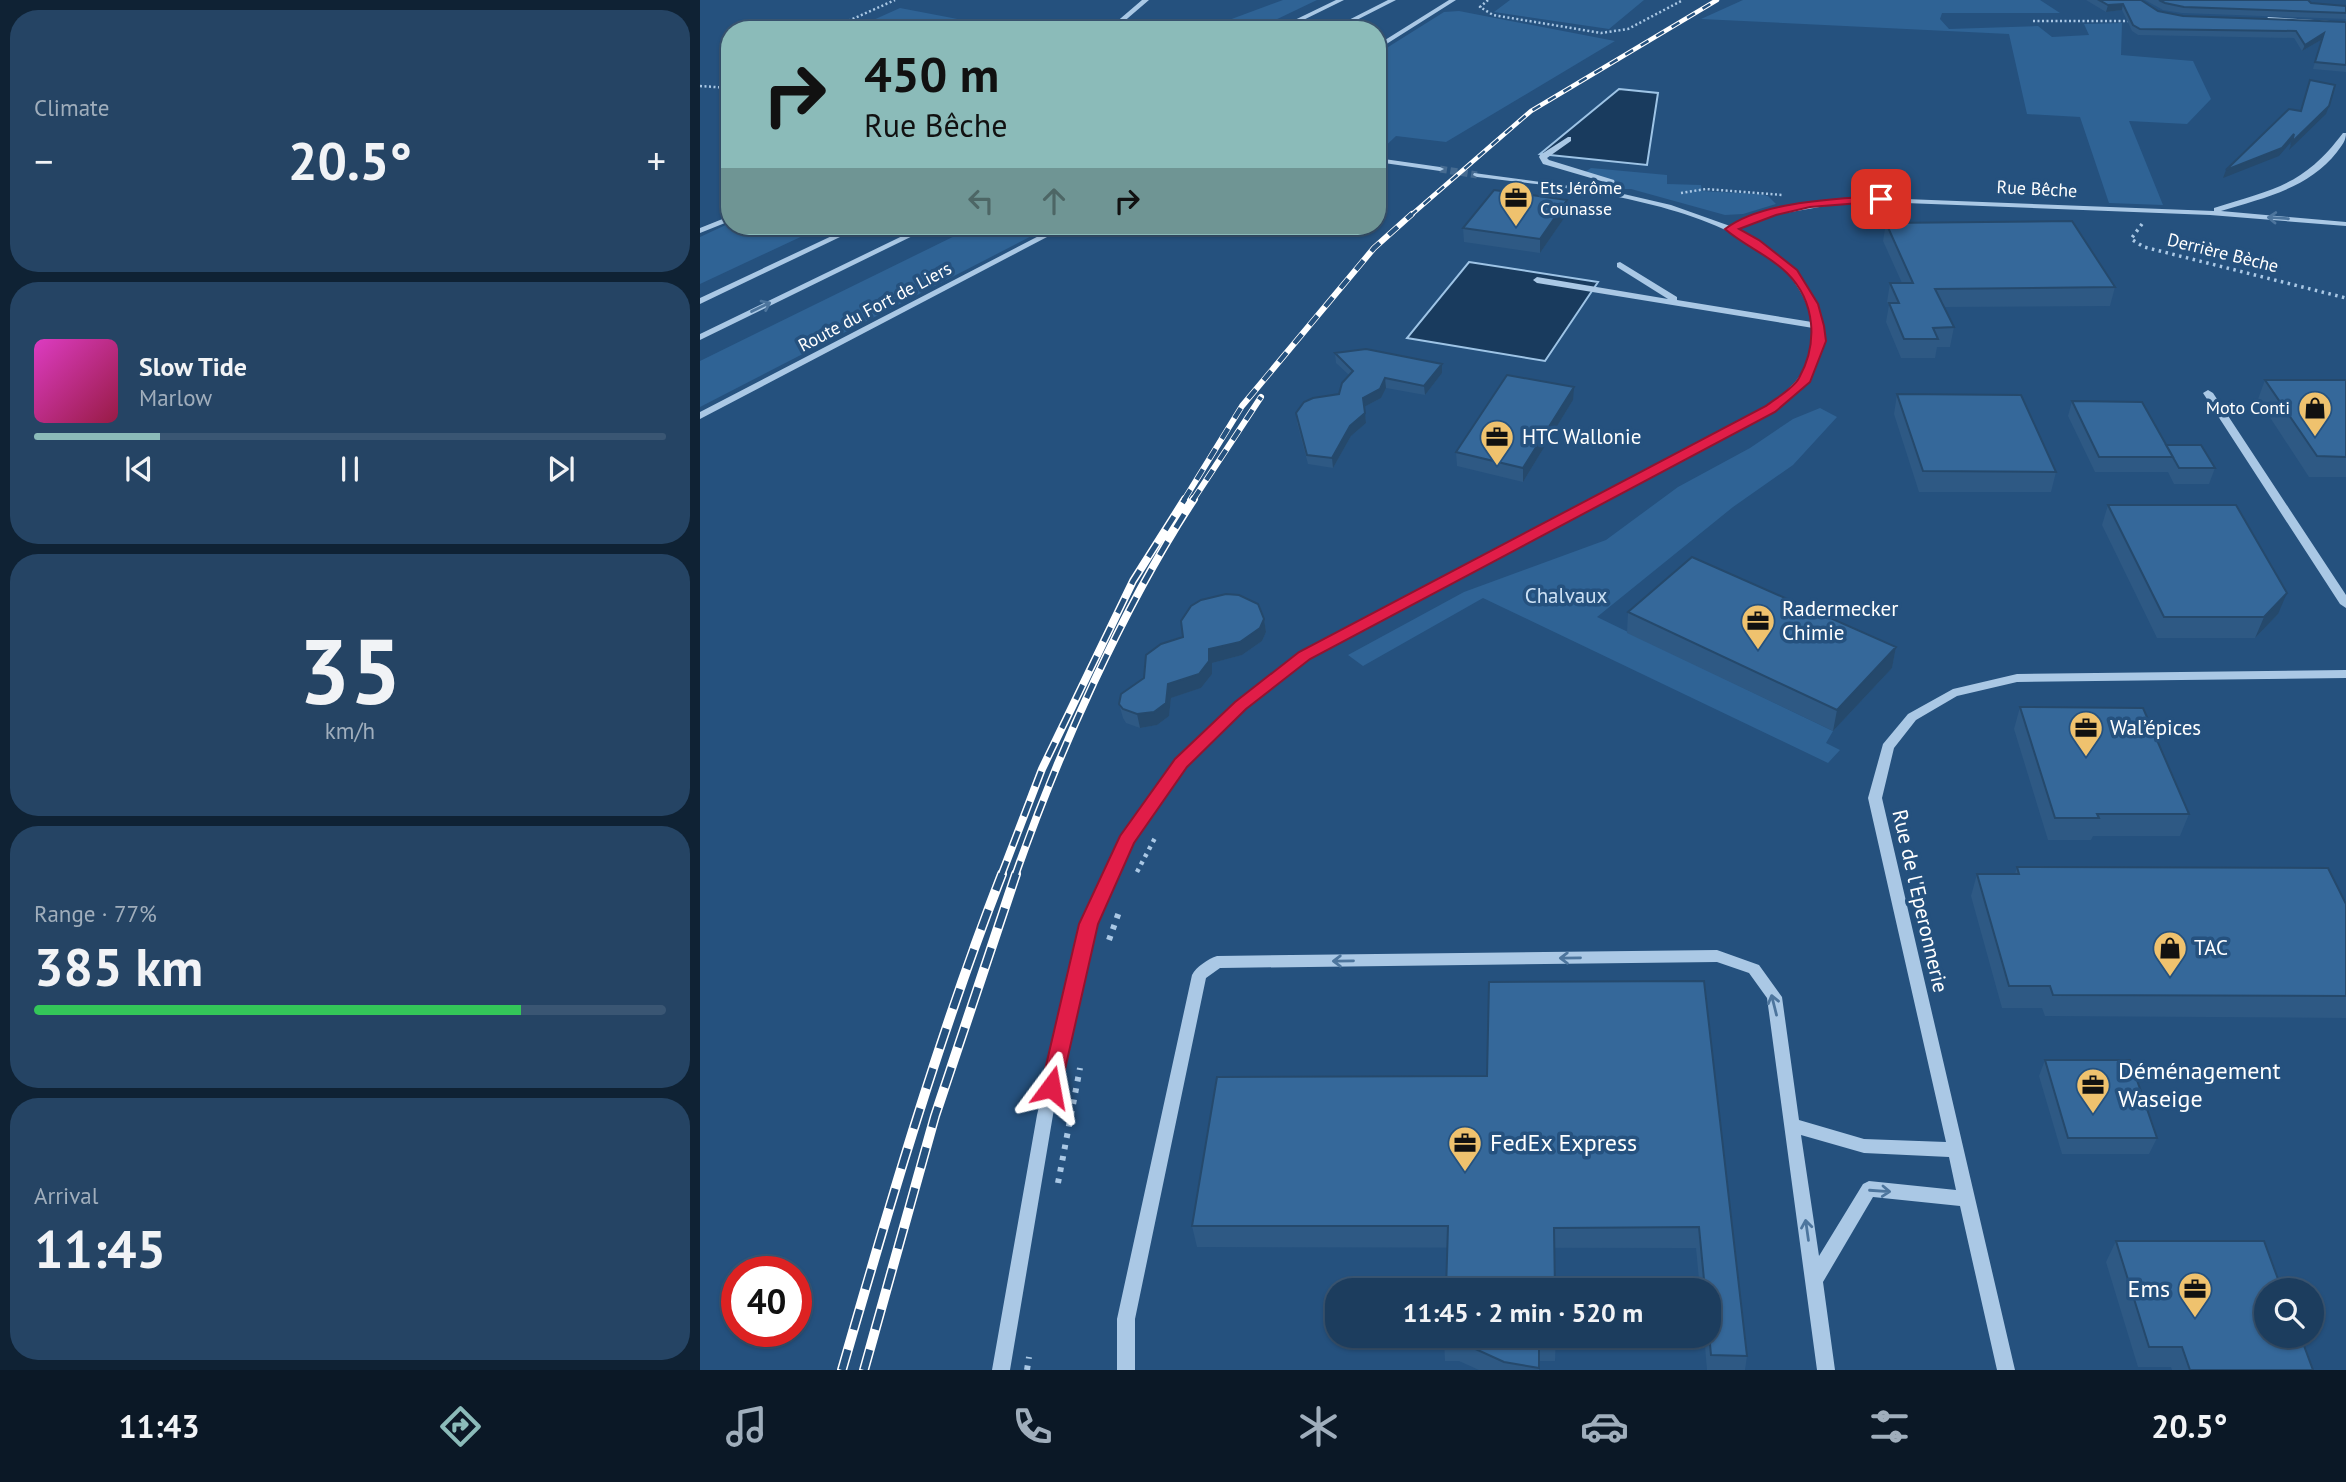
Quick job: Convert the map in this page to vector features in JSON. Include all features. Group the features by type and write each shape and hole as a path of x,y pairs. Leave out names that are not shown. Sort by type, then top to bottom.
{"street":[{"path":"1121,21 1146,0"},
{"path":"1296,21 1341,0"},
{"path":"1350,21 1393,0"},
{"path":"1386,42 1452,0"},
{"path":"2254,19 2346,24"},
{"path":"2210,213 2285,190 2307,178 2334,152 2346,135"},
{"path":"1568,139 1544,157 1546,162 1611,183 1613,189 1610,193"},
{"path":"1386,161 1440,169"},
{"path":"1001,1370 1045,1115 1089,924 1126,840 1181,763 1240,706 1304,656 1771,409 1804,382 1820,341 1812,304 1793,272 1755,242 1681,210 1610,193 1477,175"},
{"name":"Rue Bêche","path":"1730,229 1772,213 1854,198 2154,210 2346,224"},
{"path":"700,230 721,222"},
{"path":"700,301 840,235"},
{"path":"700,337 910,235"},
{"name":"Route du Fort de Liers","path":"700,416 1047,235"},
{"path":"1620,265 1683,304"},
{"path":"1537,280 1818,326"},
{"path":"2208,393 2346,604"},
{"name":"Rue de l'Eperonnerie","path":"2006,1370 1875,798 1888,747 1912,717 1954,693 2017,678 2346,674"},
{"path":"1126,1370 1126,1319 1199,975 1217,962 1717,956 1754,969 1774,997 1826,1370"},
{"path":"1792,1125 1864,1146 1955,1150"},
{"path":"1814,1280 1869,1189 1967,1199"}],"path":[{"path":"848,21 895,0"},
{"path":"1488,0 1480,7 1482,11 1493,15 1601,33 1628,29 1683,0"},
{"path":"2033,21 2139,21"},
{"path":"700,86 721,87"},
{"path":"1706,188 1775,192 1810,204"},
{"name":"Derrière Bèche","path":"2154,210 2131,239 2144,247 2346,298"},
{"path":"1130,884 1160,829"},
{"path":"1106,948 1121,905"},
{"path":"1058,1184 1083,1055"},
{"path":"1027,1370 1031,1344"}],"green space":[{"path":"1283,0 1317,0 1273,21 1226,21"},
{"path":"1510,0 1644,0 1609,29 1494,12"},
{"path":"1743,0 2040,0 2060,13 1942,13 1940,19 1949,29 2038,26 2052,37 2089,35 2084,24 2122,23 2121,55 2193,61 2211,99 2187,124 2129,121 2163,205 2109,203 2080,117 2027,114 2009,34 1701,19"},
{"path":"900,8 968,21 871,21"},
{"path":"1459,11 1615,41 1446,142 1396,136 1386,145 1386,48 1444,12"},
{"path":"1591,168 1667,175 1667,184 1701,185 1702,191 1760,194 1768,196 1776,204 1743,214 1725,215 1631,189 1618,189 1617,182 1585,172"},
{"path":"721,227 721,235 805,235 700,284 700,237"},
{"path":"957,235 1034,235 700,407 700,361"},
{"name":"Chalvaux","path":"1820,408 1837,417 1793,465 1733,507 1597,617 1833,731 1826,743 1840,750 1828,763 1483,598 1363,666 1348,655 1464,592 1606,540 1678,487 1750,448 1793,419"}],"shaded area":[{"path":"1619,89 1658,93 1647,165 1540,154"},
{"path":"1469,262 1598,282 1545,361 1407,338"}],"building":[{"path":"2099,0 2141,0 2158,11 2183,16 2346,22 2346,65 2315,62 2324,33 2305,45 2296,31 2140,29 2133,25 2123,4 2108,5"},
{"path":"2159,0 2308,0 2311,3 2346,6 2346,13 2184,7"},
{"path":"2310,80 2335,85 2329,106 2292,142 2294,134 2282,148 2226,170 2289,109 2301,111"},
{"path":"1494,190 1567,200 1540,239 1463,228"},
{"path":"2072,221 2115,287 1935,289 1954,327 1933,328 1938,339 1904,339 1889,303 1899,303 1890,283 1913,283 1886,223"},
{"path":"1366,349 1442,364 1424,386 1385,378 1380,389 1363,398 1365,413 1350,426 1332,458 1307,455 1296,413 1304,402 1313,398 1339,394 1342,383 1353,371 1335,353"},
{"path":"1507,375 1574,387 1523,468 1456,452"},
{"path":"2265,380 2346,380 2346,457 2317,456"},
{"path":"1897,394 2021,395 2056,472 1923,471"},
{"path":"2072,401 2142,402 2173,457 2099,457"},
{"path":"2166,445 2201,445 2215,468 2179,468"},
{"path":"2108,505 2236,505 2287,593 2264,617 2164,617"},
{"name":"Radermecker Chimie","path":"1692,557 1896,647 1837,710 1628,612"},
{"path":"1226,594 1239,595 1258,604 1264,619 1260,628 1240,642 1209,649 1209,661 1199,674 1168,684 1166,703 1154,712 1137,714 1123,709 1119,704 1121,694 1144,678 1146,655 1161,644 1183,637 1181,621 1191,606 1201,600"},
{"name":"Wal’épices","path":"2020,707 2143,708 2189,814 2097,814 2099,818 2055,818"},
{"name":"TAC","path":"2017,867 2328,868 2346,904 2346,996 2053,995 2050,986 2009,986 1977,874 2019,874"},
{"name":"FedEx Express","path":"1704,981 1747,1356 1711,1355 1710,1348 1721,1348 1721,1278 1704,1278 1699,1227 1554,1228 1555,1278 1446,1278 1448,1226 1192,1226 1217,1077 1487,1076 1489,982"},
{"name":"Déménagement Waseige","path":"2045,1060 2130,1060 2157,1138 2068,1138"},
{"name":"Ems","path":"2116,1241 2264,1241 2278,1278 2254,1278 2254,1348 2305,1348 2313,1370 2190,1370 2182,1347 2149,1347"},
{"path":"1473,1348 1539,1348 1539,1368 1504,1362"}],"tunnel":[{"path":"1440,169 1477,175"}],"railway":[{"path":"1410,216 1531,111 1717,0"},
{"path":"1184,500 1242,406 1374,248 1412,214"},
{"path":"1193,500 1261,397"},
{"path":"1001,876 1042,769 1133,581 1185,499"},
{"path":"1015,876 1051,780 1094,682 1142,586 1194,499"},
{"path":"842,1370 936,1058 1002,874"},
{"path":"864,1370 935,1116 1016,874"}],"place":[{"name":"Ets Jérôme Counasse","path":"1516,228"},
{"name":"Moto Conti","path":"2315,438"},
{"name":"HTC Wallonie","path":"1497,467"},
{"name":"Radermecker Chimie","path":"1758,651"},
{"name":"Wal’épices","path":"2086,758"},
{"name":"TAC","path":"2170,978"},
{"name":"Déménagement Waseige","path":"2093,1115"},
{"name":"FedEx Express","path":"1465,1173"},
{"name":"Ems","path":"2195,1319"}],"route":[{"path":"1051,1087 1089,924 1126,840 1181,763 1240,706 1304,656 1689,455 1771,409 1804,382 1820,341 1818,326 1812,304 1793,272 1755,242 1730,229 1772,213 1810,204 1854,198 1881,199"}]}
